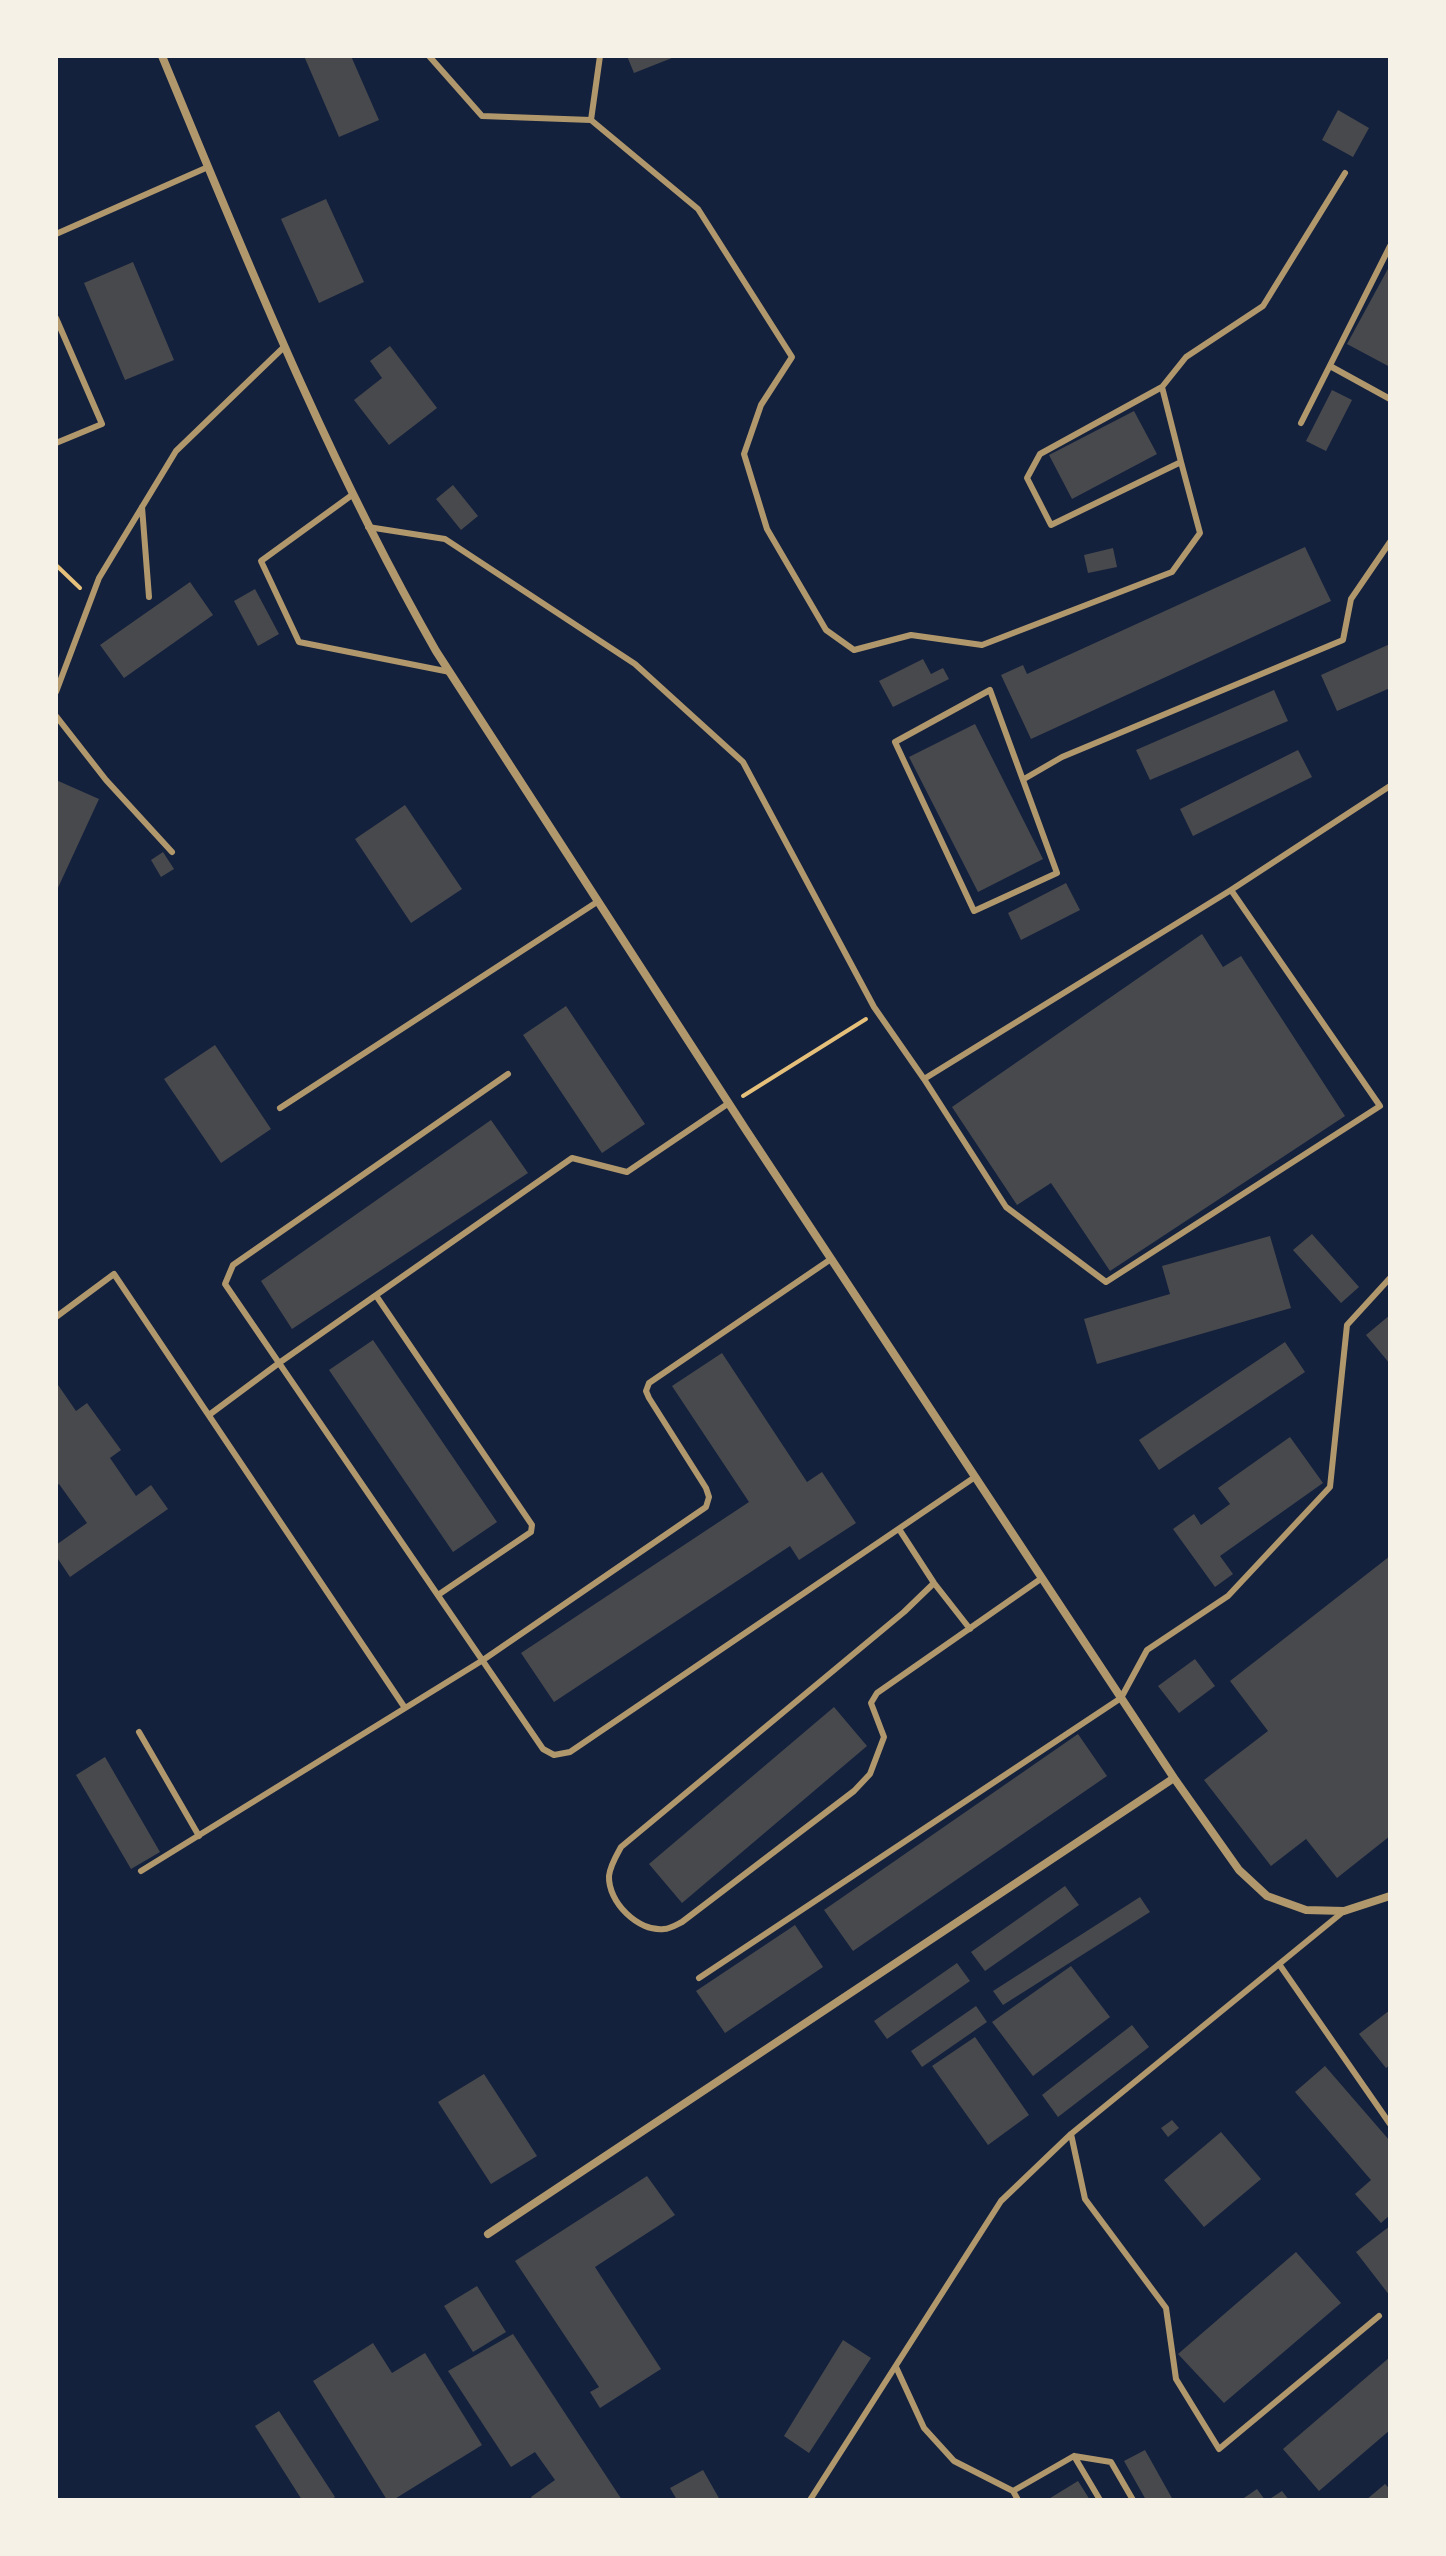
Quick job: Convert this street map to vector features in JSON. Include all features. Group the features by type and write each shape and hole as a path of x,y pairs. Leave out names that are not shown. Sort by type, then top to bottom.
{"street":[{"path":"162,56 285,346 352,495 393,577 597,902 1174,1778 1239,1870 1267,1896 1306,1910 1344,1911 1390,1896"},
{"path":"488,2234 1174,1778"}],"lane":[{"path":"429,56 482,116 591,120 698,209 792,357 761,405 744,454 750,482 767,529 826,630 854,650 911,635 982,645 1172,572 1200,533 1162,387"},
{"path":"591,120 600,56"},
{"path":"56,234 208,167"},
{"path":"1181,462 1051,525 1027,478 1040,454 1162,387 1186,357 1263,306 1345,173"},
{"path":"1301,423 1390,246"},
{"path":"56,318 102,424 56,443"},
{"path":"56,692 99,578 176,451 285,346"},
{"path":"1330,366 1390,399"},
{"path":"352,495 261,561 299,642 450,672"},
{"path":"142,507 149,597"},
{"path":"368,527 445,539 635,664 743,762 878,1012 1006,1207 1106,1282 1380,1106 1231,890"},
{"path":"1024,779 1062,757 1343,640 1351,599 1390,542"},
{"path":"990,690 1024,779 1057,873 974,911 895,742 990,690"},
{"path":"56,716 106,780 172,852"},
{"path":"924,1079 1231,890 1390,786"},
{"path":"280,1108 597,902"},
{"path":"508,1074 233,1265 225,1284 543,1749 554,1755 570,1752 975,1477"},
{"path":"209,1415 572,1158 627,1172 729,1103"},
{"path":"141,1871 483,1660 706,1507 709,1497 706,1488 649,1398 646,1391 649,1383 831,1259"},
{"path":"56,1317 114,1274 405,1708"},
{"path":"699,1978 1121,1698 1147,1650 1228,1596 1330,1487 1347,1325 1390,1278"},
{"path":"377,1297 532,1525 531,1532 438,1595"},
{"path":"899,1529 934,1583 970,1629"},
{"path":"934,1583 904,1612 621,1847 610,1871 610,1892 630,1917 646,1928 656,1929 682,1922 854,1791 870,1774 884,1737 871,1703 877,1693 1042,1578"},
{"path":"139,1732 199,1836"},
{"path":"810,2500 1001,2201 1071,2134 1344,1911"},
{"path":"1279,1964 1390,2124"},
{"path":"1071,2134 1085,2199 1166,2308 1176,2379 1219,2449 1379,2316"},
{"path":"896,2367 924,2428 954,2461 1013,2491 1018,2500"},
{"path":"1013,2491 1074,2456 1111,2462 1133,2500"},
{"path":"1074,2456 1100,2500"}],"path":[{"path":"56,565 91,598"},
{"path":"743,1096 878,1012"}],"building":[{"path":"304,56 351,56 379,120 339,137"},
{"path":"627,56 677,56 634,73"},
{"path":"1338,110 1369,128 1353,157 1322,140"},
{"path":"326,199 364,282 319,303 281,219"},
{"path":"133,262 174,360 125,380 84,283"},
{"path":"1390,265 1390,367 1347,344"},
{"path":"390,346 437,408 389,445 354,400 382,378 370,361"},
{"path":"1332,390 1352,400 1326,451 1306,441"},
{"path":"1134,411 1157,454 1072,499 1049,455"},
{"path":"453,485 478,516 461,530 436,499"},
{"path":"1305,547 1331,601 1031,739 1001,675 1023,665 1027,674"},
{"path":"1113,548 1117,567 1088,573 1084,555"},
{"path":"190,582 213,615 124,678 100,645"},
{"path":"255,589 279,634 258,646 234,601"},
{"path":"1390,644 1390,688 1337,711 1321,675"},
{"path":"923,659 931,674 943,668 949,679 893,707 879,681"},
{"path":"1274,690 1288,721 1150,780 1136,750"},
{"path":"975,724 1043,859 978,892 909,757"},
{"path":"1298,750 1312,777 1193,836 1180,809"},
{"path":"56,780 99,799 56,892"},
{"path":"405,805 462,889 411,923 355,839"},
{"path":"163,852 174,869 161,877 151,860"},
{"path":"1066,883 1080,910 1021,940 1008,913"},
{"path":"1202,934 1223,967 1241,956 1345,1116 1110,1271 1051,1183 1017,1205 952,1107"},
{"path":"566,1006 645,1124 602,1153 523,1035"},
{"path":"215,1045 271,1129 221,1163 164,1079"},
{"path":"491,1120 528,1173 292,1329 261,1281"},
{"path":"1312,1234 1359,1287 1341,1303 1293,1250"},
{"path":"1270,1236 1291,1308 1097,1364 1084,1319 1170,1294 1162,1266"},
{"path":"1390,1315 1390,1364 1366,1335"},
{"path":"373,1340 497,1522 453,1552 329,1370"},
{"path":"1285,1342 1305,1372 1159,1470 1139,1440"},
{"path":"722,1353 807,1482 822,1472 856,1523 799,1560 790,1546 554,1702 521,1653 749,1502 672,1386"},
{"path":"56,1382 76,1411 87,1403 121,1450 110,1458 136,1496 151,1485 168,1509 70,1577 56,1556 56,1545 87,1523 59,1484 56,1486"},
{"path":"1290,1437 1323,1483 1220,1556 1233,1574 1215,1587 1173,1529 1194,1514 1201,1525 1230,1504 1218,1488"},
{"path":"1390,1556 1390,1836 1337,1878 1306,1839 1271,1866 1204,1780 1268,1731 1230,1681"},
{"path":"1195,1659 1215,1686 1179,1713 1158,1686"},
{"path":"834,1707 867,1746 682,1903 649,1864"},
{"path":"1078,1734 1107,1776 853,1951 824,1910"},
{"path":"105,1757 160,1852 131,1869 76,1775"},
{"path":"1065,1886 1079,1905 985,1971 971,1952"},
{"path":"1140,1897 1150,1912 1003,2005 993,1991"},
{"path":"795,1925 823,1967 725,2033 696,1991"},
{"path":"957,1963 970,1981 887,2039 874,2021"},
{"path":"1071,1966 1110,2017 1033,2076 992,2022"},
{"path":"976,2006 987,2022 922,2067 911,2051"},
{"path":"1390,2010 1390,2065 1386,2068 1359,2034"},
{"path":"1132,2025 1149,2047 1058,2117 1042,2095"},
{"path":"975,2037 1029,2115 988,2145 932,2066"},
{"path":"1325,2066 1390,2141 1390,2215 1381,2223 1355,2194 1371,2180 1295,2092"},
{"path":"484,2074 537,2156 491,2184 438,2102"},
{"path":"1172,2120 1179,2128 1168,2137 1161,2128"},
{"path":"1221,2132 1261,2179 1204,2227 1164,2180"},
{"path":"647,2176 675,2215 595,2267 661,2369 600,2408 590,2392 599,2387 515,2261"},
{"path":"1390,2226 1390,2296 1356,2252"},
{"path":"1296,2252 1341,2303 1224,2403 1178,2354"},
{"path":"477,2286 506,2332 473,2352 444,2306"},
{"path":"513,2334 622,2500 533,2500 531,2497 555,2480 535,2452 511,2467 448,2371"},
{"path":"843,2340 871,2358 809,2453 784,2436"},
{"path":"373,2343 392,2373 425,2353 482,2445 393,2500 387,2500 313,2381"},
{"path":"1390,2357 1390,2430 1319,2491 1283,2449"},
{"path":"279,2411 335,2497 330,2500 302,2500 255,2426"},
{"path":"1145,2450 1173,2500 1146,2500 1124,2461"},
{"path":"703,2470 720,2500 677,2500 670,2488"},
{"path":"1078,2481 1090,2500 1047,2500"},
{"path":"1385,2484 1390,2489 1390,2500 1366,2500"},
{"path":"1257,2489 1265,2500 1241,2500"},
{"path":"1282,2491 1289,2500 1268,2500"}]}
